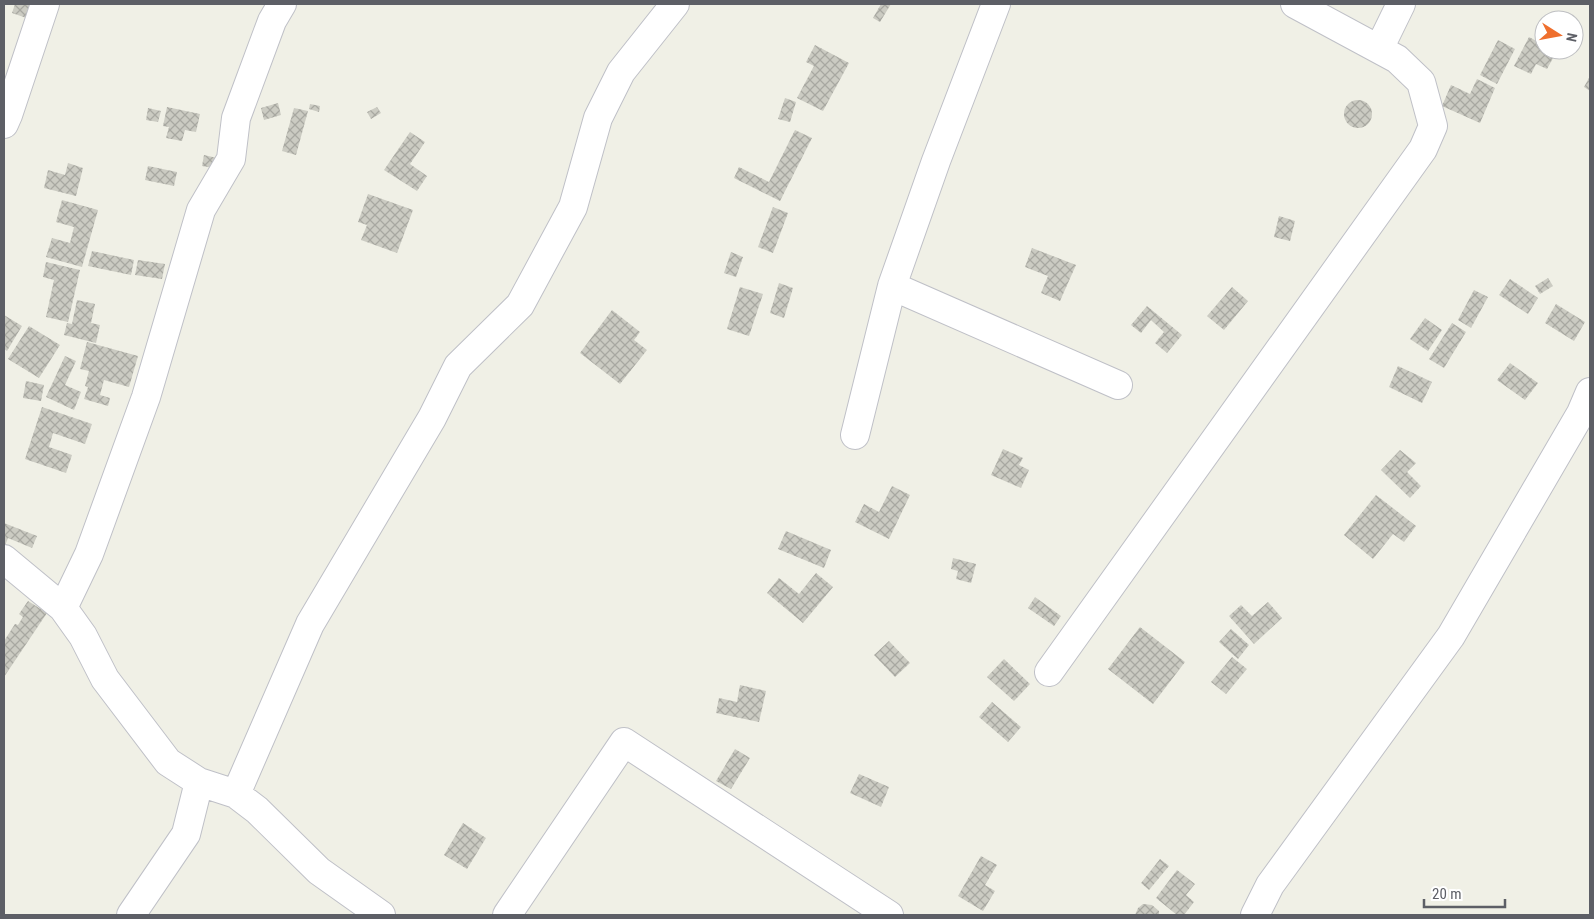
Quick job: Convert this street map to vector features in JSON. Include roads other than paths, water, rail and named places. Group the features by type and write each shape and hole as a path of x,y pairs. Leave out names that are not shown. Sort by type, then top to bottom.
{"street":[{"path":"4,124 45,4"},
{"path":"64,608 89,554 146,397 201,210 231,159 236,118 272,21 282,4"},
{"path":"236,794 310,624 432,418 458,366 520,305 573,207 598,118 621,72 675,4"},
{"path":"855,435 892,286 936,161 996,4"},
{"path":"1049,672 1423,149 1433,126 1421,82 1398,59 1295,4"},
{"path":"1379,49 1401,4"},
{"path":"892,286 1118,384"},
{"path":"1255,915 1270,885 1451,636 1581,413 1590,392"},
{"path":"4,559 64,608 83,636 105,679 168,762 199,782 236,794 257,810 319,871 381,915"},
{"path":"507,915 624,742 889,915"},
{"path":"131,915 186,834 199,782"}]}
